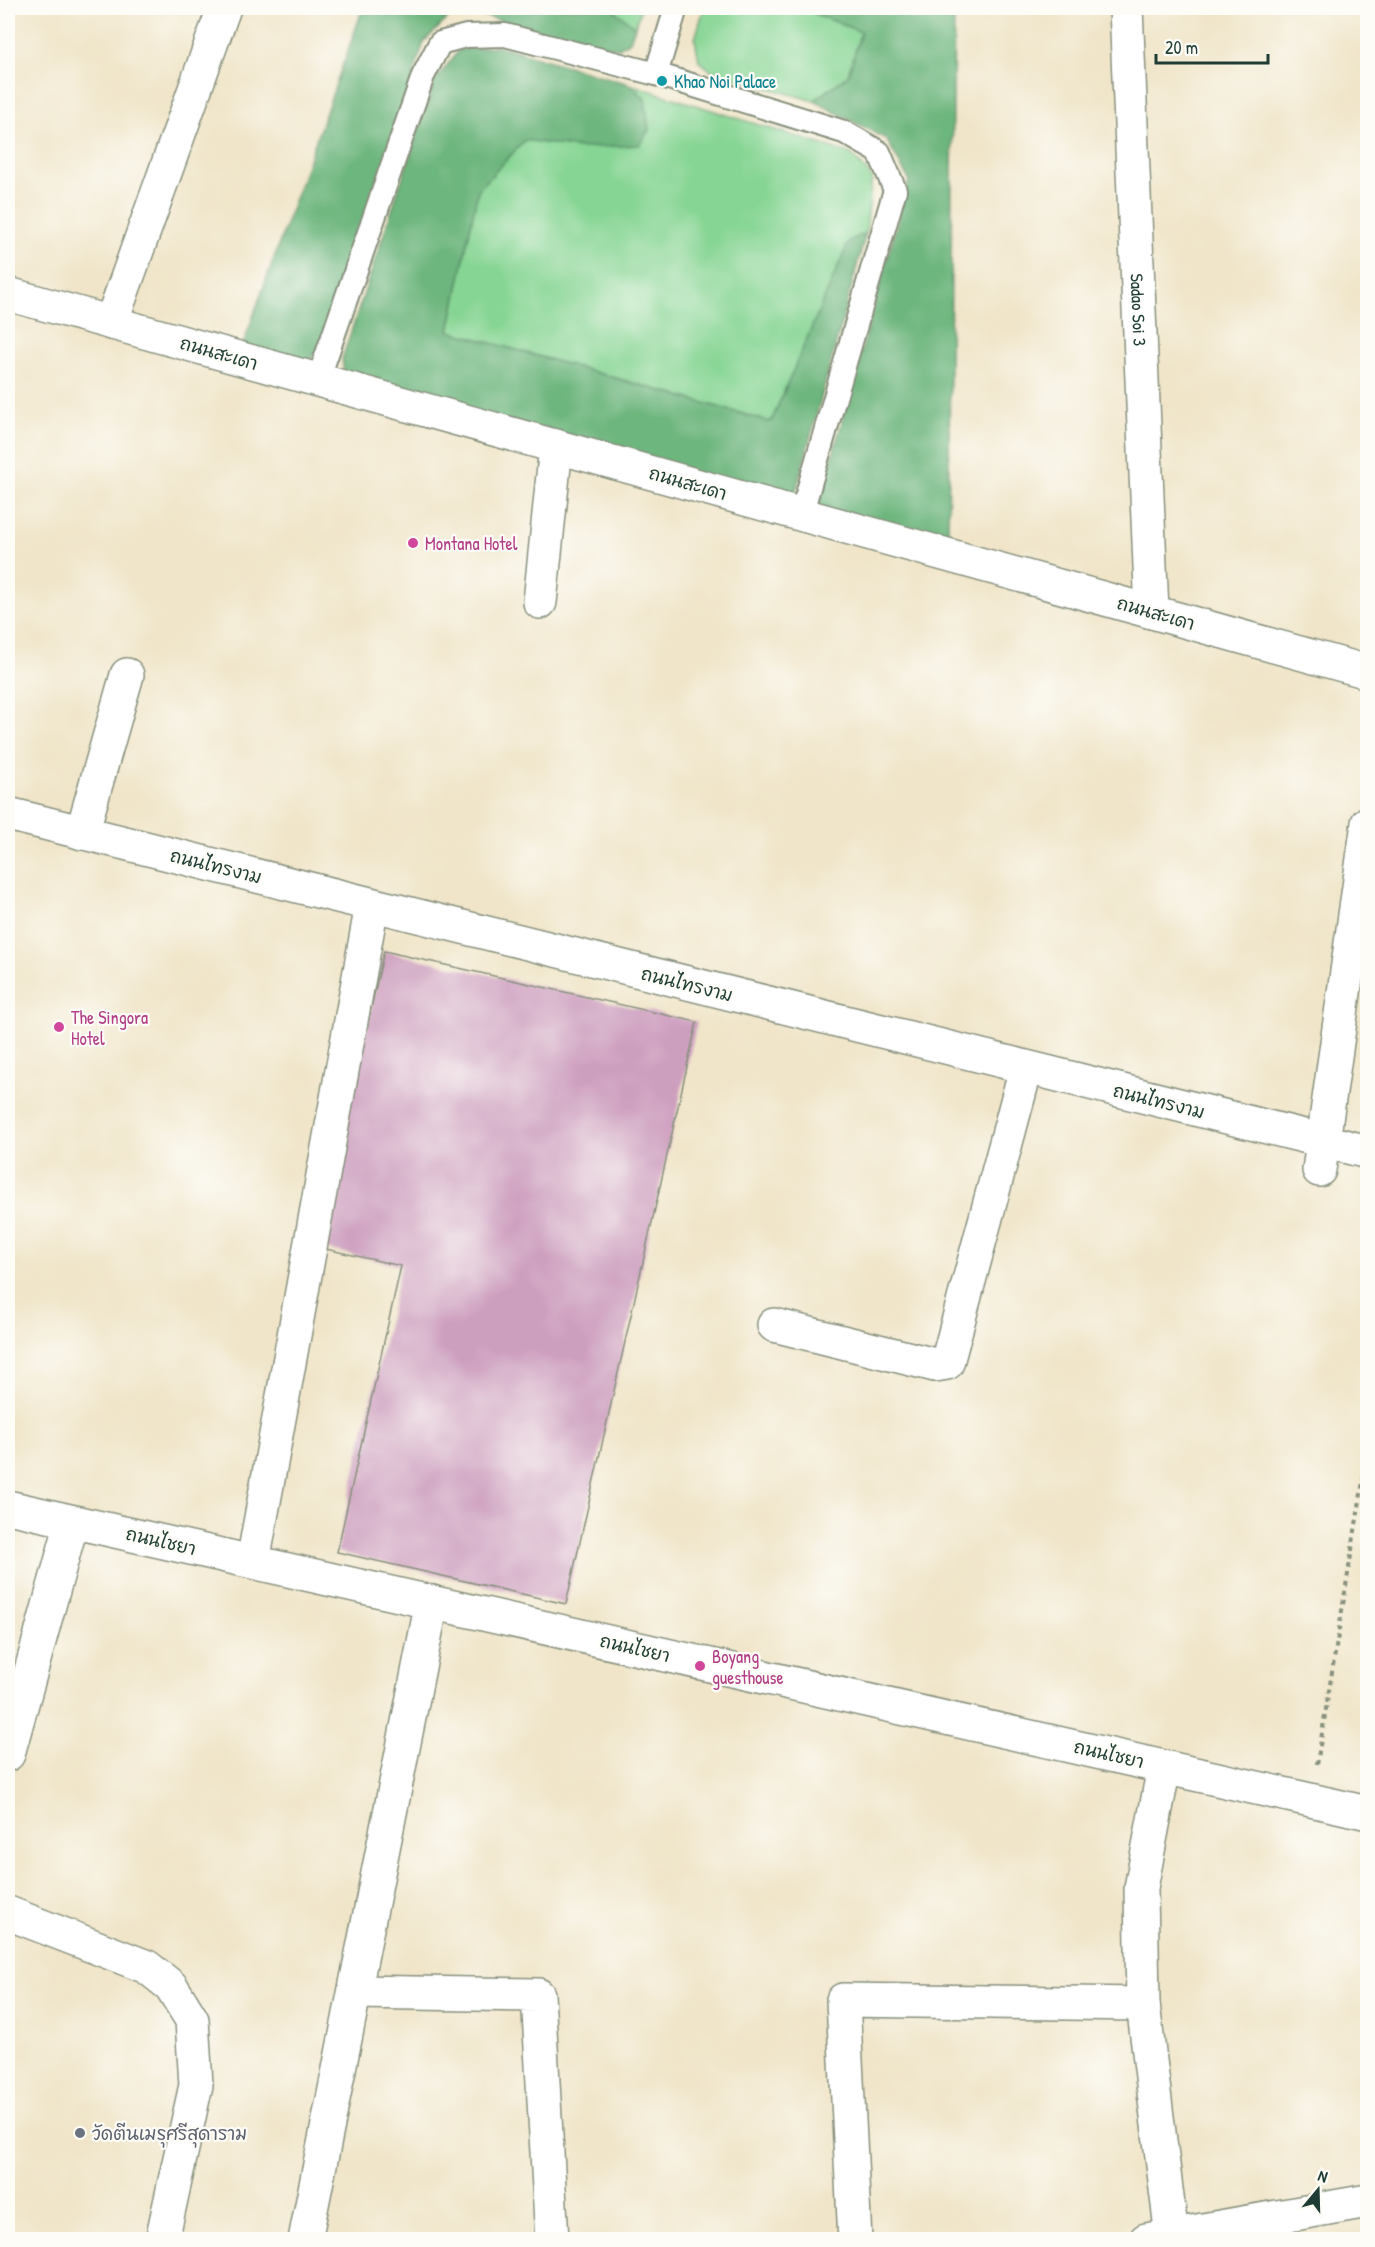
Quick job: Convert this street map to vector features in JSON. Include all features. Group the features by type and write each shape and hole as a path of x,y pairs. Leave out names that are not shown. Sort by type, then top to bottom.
{"street":[{"path":"111,323 224,8"},
{"name":"Sadao Soi 3","path":"1126,8 1152,612"},
{"name":"ถนนสะเดา","path":"8,294 1368,672"},
{"path":"540,602 556,446"},
{"path":"82,833 128,675"},
{"name":"ถนนไทรงาม","path":"8,814 1026,1068 1321,1156 1368,1152"},
{"path":"1321,1156 1368,823"},
{"path":"253,1562 372,905"},
{"path":"774,1325 935,1365 947,1364 1026,1068"},
{"name":"ถนนไชยา","path":"8,1507 1368,1813"},
{"path":"8,1754 72,1522"},
{"path":"305,2240 432,1602"},
{"path":"1164,1767 1141,1888 1143,2004 1159,2238 1368,2202"},
{"path":"8,1913 147,1967 171,1986 192,2020 196,2085 162,2240"},
{"path":"355,1992 538,1995 552,2240"},
{"path":"855,2240 843,2000 1143,2004"}],"lane":[{"path":"656,74 676,8"},
{"path":"318,380 423,76 440,43 466,36 505,35 656,74 844,132 879,152 895,190 801,515"}],"path":[{"path":"1368,1312 1368,1330"},
{"path":"1311,1800 1368,1451"}],"green space":[{"path":"363,8 611,8 635,27 630,41 619,48 584,44 474,13 450,16 424,42 371,204 319,347 301,375 238,359"},
{"path":"611,8 641,8 635,27"},
{"path":"704,8 801,8 861,32 848,75 814,101 713,72 699,61 695,39"},
{"path":"801,8 954,8 948,541 818,508 909,180 886,139 814,101 848,75 861,32"},
{"path":"499,46 629,84 645,99 649,130 639,145 580,148 525,140 478,190 449,331 771,422 849,241 866,233 793,501 346,386 342,359 435,81 459,50"},
{"path":"629,84 851,154 872,177 866,233 849,242 771,422 449,331 478,190 525,140 580,148 645,99"}],"building":[{"path":"384,951 697,1022 566,1604 337,1552 401,1266 317,1247"}],"place":[{"name":"Khao Noi Palace","path":"662,81"},
{"name":"Montana Hotel","path":"413,543"},
{"name":"The Singora Hotel","path":"59,1027"},
{"name":"Boyang guesthouse","path":"700,1666"},
{"name":"วัดตีนเมรุศรีสุดาราม","path":"80,2133"}]}
